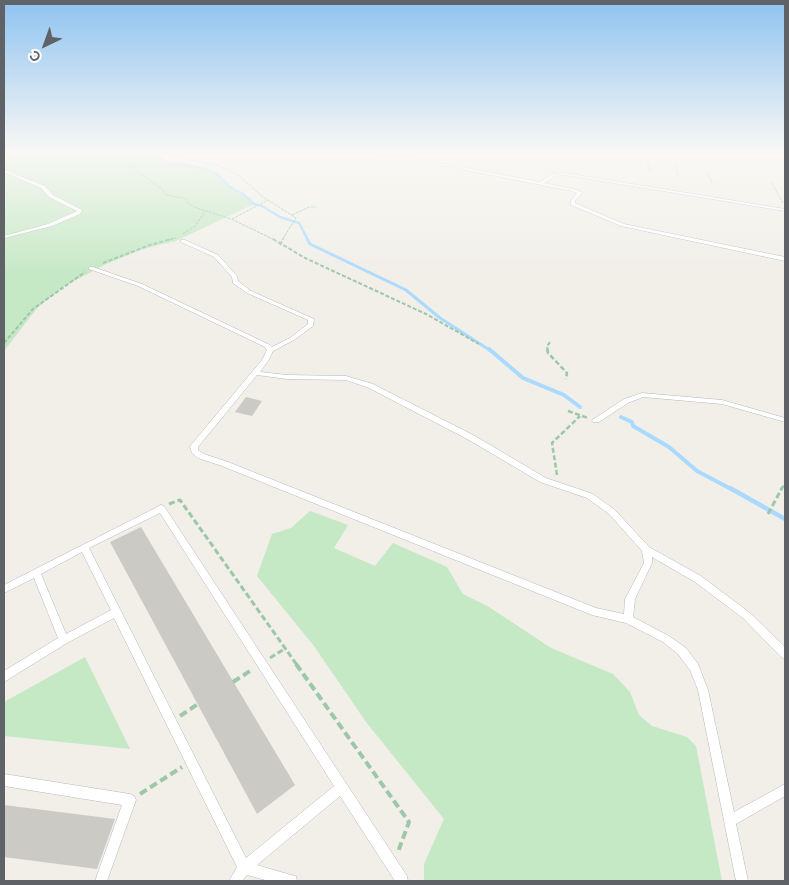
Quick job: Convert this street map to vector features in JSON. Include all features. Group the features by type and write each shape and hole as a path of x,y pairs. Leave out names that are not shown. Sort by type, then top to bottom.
{"lane":[{"path":"4,237 50,225 78,214 80,210 49,193"},
{"path":"579,193 580,196 573,201 573,204 623,225 785,259"},
{"path":"690,193 785,208"},
{"path":"183,241 216,256 235,277 235,282 249,292 311,319 311,325 292,339 270,350 255,373 194,447 195,451 201,456 594,612 628,619 666,639 682,651 694,667 703,690 742,881"},
{"path":"91,268 140,285 262,342 270,350"},
{"path":"255,373 287,377 328,376 346,378 371,386 472,438 543,480 590,496 612,512 646,550 698,579 747,616 785,654"},
{"path":"596,420 642,395 722,402 785,420"},
{"path":"4,589 160,508 402,881"},
{"path":"84,547 244,868 291,881"},
{"path":"628,619 630,599 648,563 646,550"},
{"path":"36,572 64,640"},
{"path":"4,677 64,640 116,612"},
{"path":"4,780 130,800 101,881"},
{"path":"235,881 244,868 342,788"},
{"path":"730,821 785,790"}],"path":[{"path":"164,193 166,196 188,199 188,202 194,207 231,219 270,237 280,245 305,258 426,314 478,344"},
{"path":"260,193 296,218 287,230 280,245"},
{"path":"777,193 785,208"},
{"path":"231,219 268,200"},
{"path":"291,216 309,207 316,207"},
{"path":"550,342 547,346 548,353 567,373 566,379"},
{"path":"559,486 552,443 580,416 568,411"},
{"path":"769,512 785,483"},
{"path":"160,508 180,500 409,822 393,867"},
{"path":"171,722 198,704"},
{"path":"130,800 190,762"}],"green space":[{"path":"4,193 242,193 254,204 176,241 143,249 106,264 63,287 37,308 4,351"},
{"path":"310,511 348,525 334,548 375,566 393,543 447,567 463,594 489,607 551,648 613,674 630,692 639,715 652,726 687,737 696,746 722,881 424,881 424,864 444,819 366,722 314,646 257,576 272,534 291,528"},
{"path":"85,657 130,749 4,736 4,702"}],"building":[{"path":"246,397 262,401 252,416 235,412"},
{"path":"141,527 295,785 257,814 110,542"},
{"path":"4,805 115,819 97,869 4,857"}],"waterway":[{"path":"242,193 254,204 262,206 280,217 299,223 308,240"},
{"path":"307,239 310,244 406,290 440,318 491,351"},
{"path":"489,349 523,378 564,395 580,407"},
{"path":"621,417 632,422 633,426 669,447 697,471 733,490"},
{"path":"730,488 785,519"}]}
